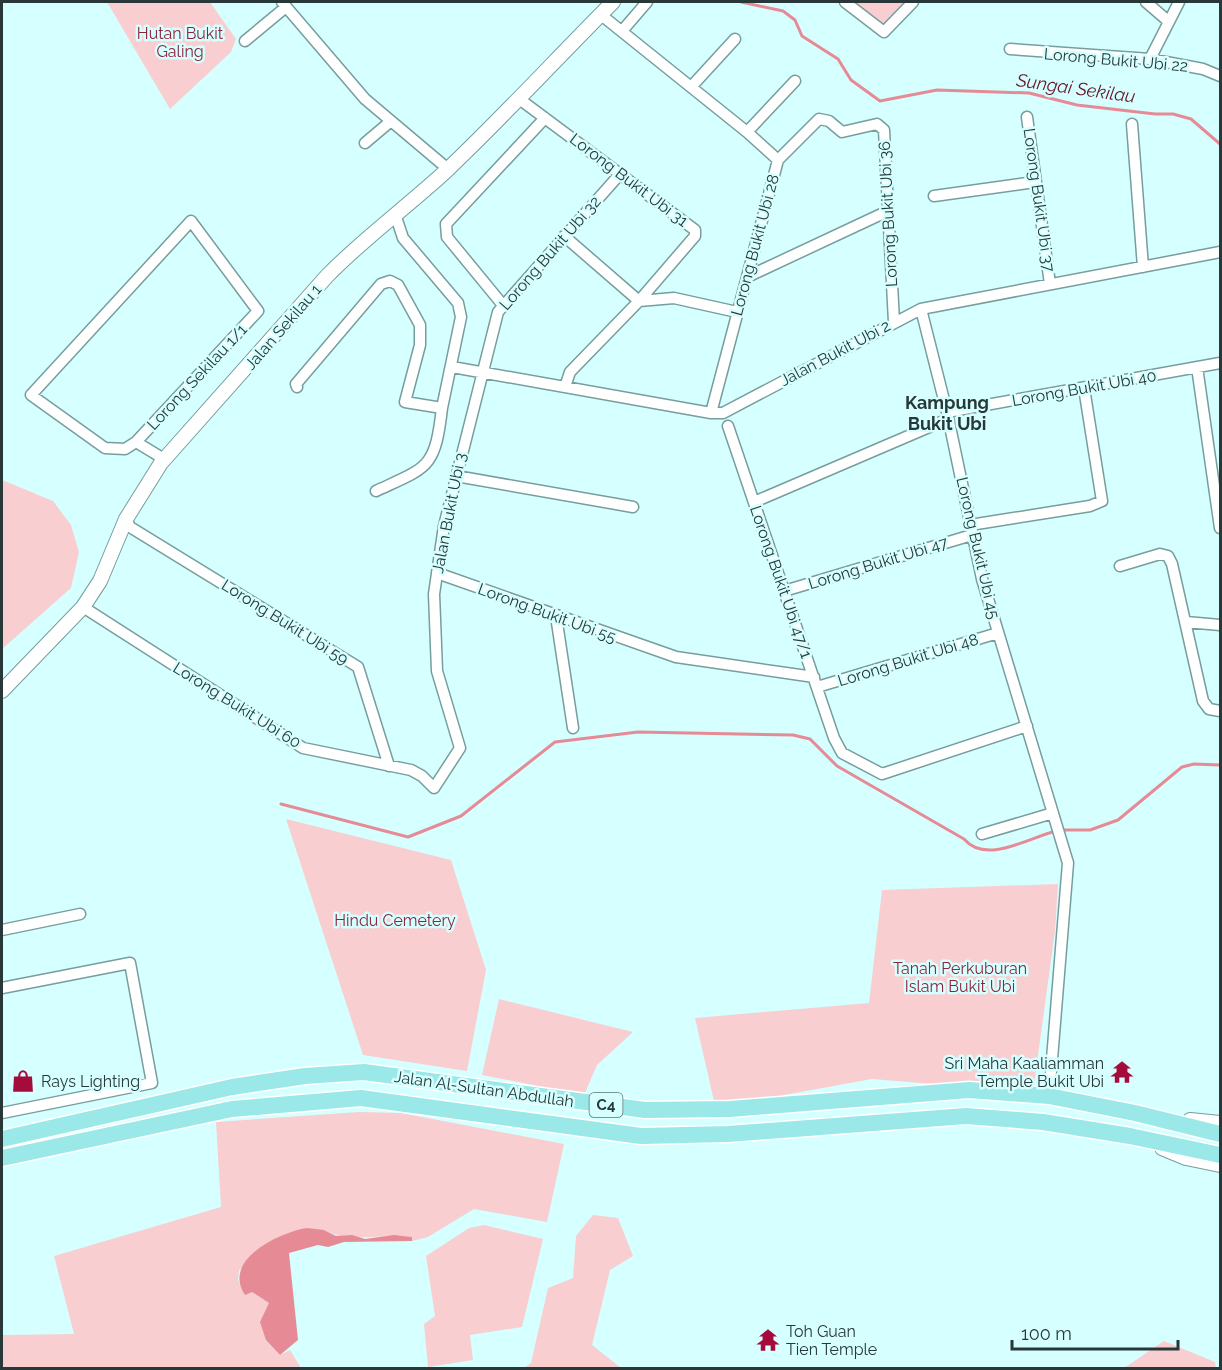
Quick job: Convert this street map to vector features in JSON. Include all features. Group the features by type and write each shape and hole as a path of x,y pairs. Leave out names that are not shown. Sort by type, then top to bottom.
{"main road":[{"name":"Jalan Al-Sultan Abdullah","path":"2,1139 232,1087 305,1076 364,1072 645,1110 730,1109 969,1090 1049,1096 1218,1130"},
{"name":"Jalan Al-Sultan Abdullah","path":"2,1158 231,1109 361,1098 640,1136 728,1134 966,1116 1043,1122 1130,1136 1217,1158"}],"street":[{"name":"Jalan Sekilau 1","path":"2,691 83,607 100,581 126,519 164,459 327,276 355,248 396,217 448,169 613,2"},
{"path":"622,32 647,2"},
{"path":"845,2 884,32 912,2"},
{"path":"1146,2 1168,21"},
{"path":"1150,59 1179,2"},
{"path":"245,41 284,4 365,99 448,169"},
{"name":"Lorong Bukit Ubi 28","path":"600,14 747,132 778,160 711,413"},
{"path":"691,87 735,39"},
{"name":"Lorong Bukit Ubi 22","path":"1010,49 1150,59 1203,69 1221,76"},
{"path":"747,132 795,81"},
{"name":"Lorong Bukit Ubi 31","path":"518,98 694,230 695,236 639,301"},
{"name":"Lorong Bukit Ubi 37","path":"1027,117 1050,284"},
{"path":"502,304 447,237 446,224 545,118"},
{"name":"Lorong Bukit Ubi 36","path":"778,160 819,119 829,121 842,132 876,124 882,126 894,322"},
{"path":"365,143 391,122"},
{"path":"1132,124 1143,267"},
{"name":"Lorong Bukit Ubi 32","path":"481,372 502,304 620,174"},
{"path":"934,196 1035,182"},
{"path":"747,277 888,211"},
{"path":"376,491 420,471 431,460 438,443 442,408 461,317 458,303 403,238 396,217"},
{"name":"Lorong Sekilau 1/1","path":"191,221 258,311 136,442 124,449 105,447 31,395 191,221"},
{"path":"564,236 639,301"},
{"name":"Jalan Bukit Ubi 2","path":"452,367 711,413 723,413 921,309 1221,252"},
{"path":"297,387 296,384 381,284 390,281 398,285 420,325 420,345 405,402 442,408"},
{"path":"565,387 570,372 639,301 674,298 737,312"},
{"name":"Lorong Bukit Ubi 45","path":"921,309 948,415 971,530 998,633 1068,863 1049,1096"},
{"name":"Lorong Bukit Ubi 40","path":"753,502 948,415 1221,363"},
{"path":"1197,367 1221,528"},
{"name":"Jalan Bukit Ubi 3","path":"434,788 460,748 436,661 436,573 444,526 481,372"},
{"name":"Lorong Bukit Ubi 47","path":"784,591 971,530 1090,506 1102,501 1084,388"},
{"name":"Lorong Bukit Ubi 47/1","path":"728,426 834,738 842,753 882,774 1026,726"},
{"path":"136,442 164,459"},
{"path":"456,476 633,507"},
{"name":"Lorong Bukit Ubi 59","path":"126,519 130,526 358,667 389,766"},
{"path":"1120,566 1160,554 1168,556 1172,564 1203,701 1209,709 1221,711"},
{"name":"Lorong Bukit Ubi 55","path":"436,573 658,652 815,682"},
{"name":"Lorong Bukit Ubi 60","path":"83,607 303,748 417,772 434,788"},
{"path":"556,616 573,728"},
{"path":"1186,622 1221,625"},
{"name":"Lorong Bukit Ubi 48","path":"815,682 998,633"},
{"path":"982,834 1054,816"},
{"path":"2,930 80,914"},
{"path":"2,988 130,963 152,1083 2,1113"}],"green space":[{"name":"Hutan Bukit Galing","path":"107,2 210,2 236,39 231,52 170,109"},
{"path":"839,2 918,2 885,39"},
{"path":"2,480 53,501 71,525 79,552 71,588 2,649"},
{"name":"Hindu Cemetery","path":"286,819 451,860 486,970 467,1071 363,1055"},
{"name":"Tanah Perkuburan Islam Bukit Ubi","path":"1058,884 1055,931 1033,1092 872,1079 757,1100 714,1101 695,1018 869,1003 882,890"},
{"path":"499,999 633,1032 597,1065 584,1095 482,1075"},
{"path":"359,1112 401,1113 564,1144 547,1222 474,1209 428,1237 412,1241 412,1237 356,1237 324,1230 239,1270 238,1280 243,1292 252,1292 269,1303 266,1340 280,1355 290,1350 301,1368 2,1368 2,1335 74,1334 54,1256 221,1207 216,1122"},
{"path":"593,1215 618,1218 633,1256 610,1270 592,1345 621,1368 524,1368 531,1363 548,1288 573,1278 576,1236"},
{"path":"484,1225 543,1239 522,1327 470,1335 473,1360 428,1367 424,1324 435,1316 426,1256 469,1228"},
{"path":"1164,1341 1215,1362 1216,1368 1124,1368"}],"shaded area":[{"path":"307,1228 324,1230 336,1236 352,1235 365,1239 394,1235 412,1237 412,1241 344,1242 328,1247 318,1245 289,1253 298,1340 280,1355 266,1340 260,1322 269,1303 252,1292 245,1295 240,1282 241,1270 247,1259 269,1242"}],"waterway":[{"name":"Sungai Sekilau","path":"741,2 783,11 795,20 802,36 838,59 851,80 880,101 937,90 1029,93 1077,105 1173,114 1191,119 1220,144"},
{"path":"281,804 408,837 461,816 555,742 638,732 793,735 810,739 837,766 973,846 984,850 995,850 1056,831"},
{"path":"1062,830 1090,830 1118,820 1182,767 1194,764 1220,765"}],"place":[{"name":"Sri Maha Kaaliamman Temple Bukit Ubi","path":"1122,1072"},
{"name":"Rays Lighting","path":"23,1081"},
{"name":"Toh Guan Tien Temple","path":"768,1340"}],"district":[{"name":"Kampung Bukit Ubi","path":"947,412"}]}
